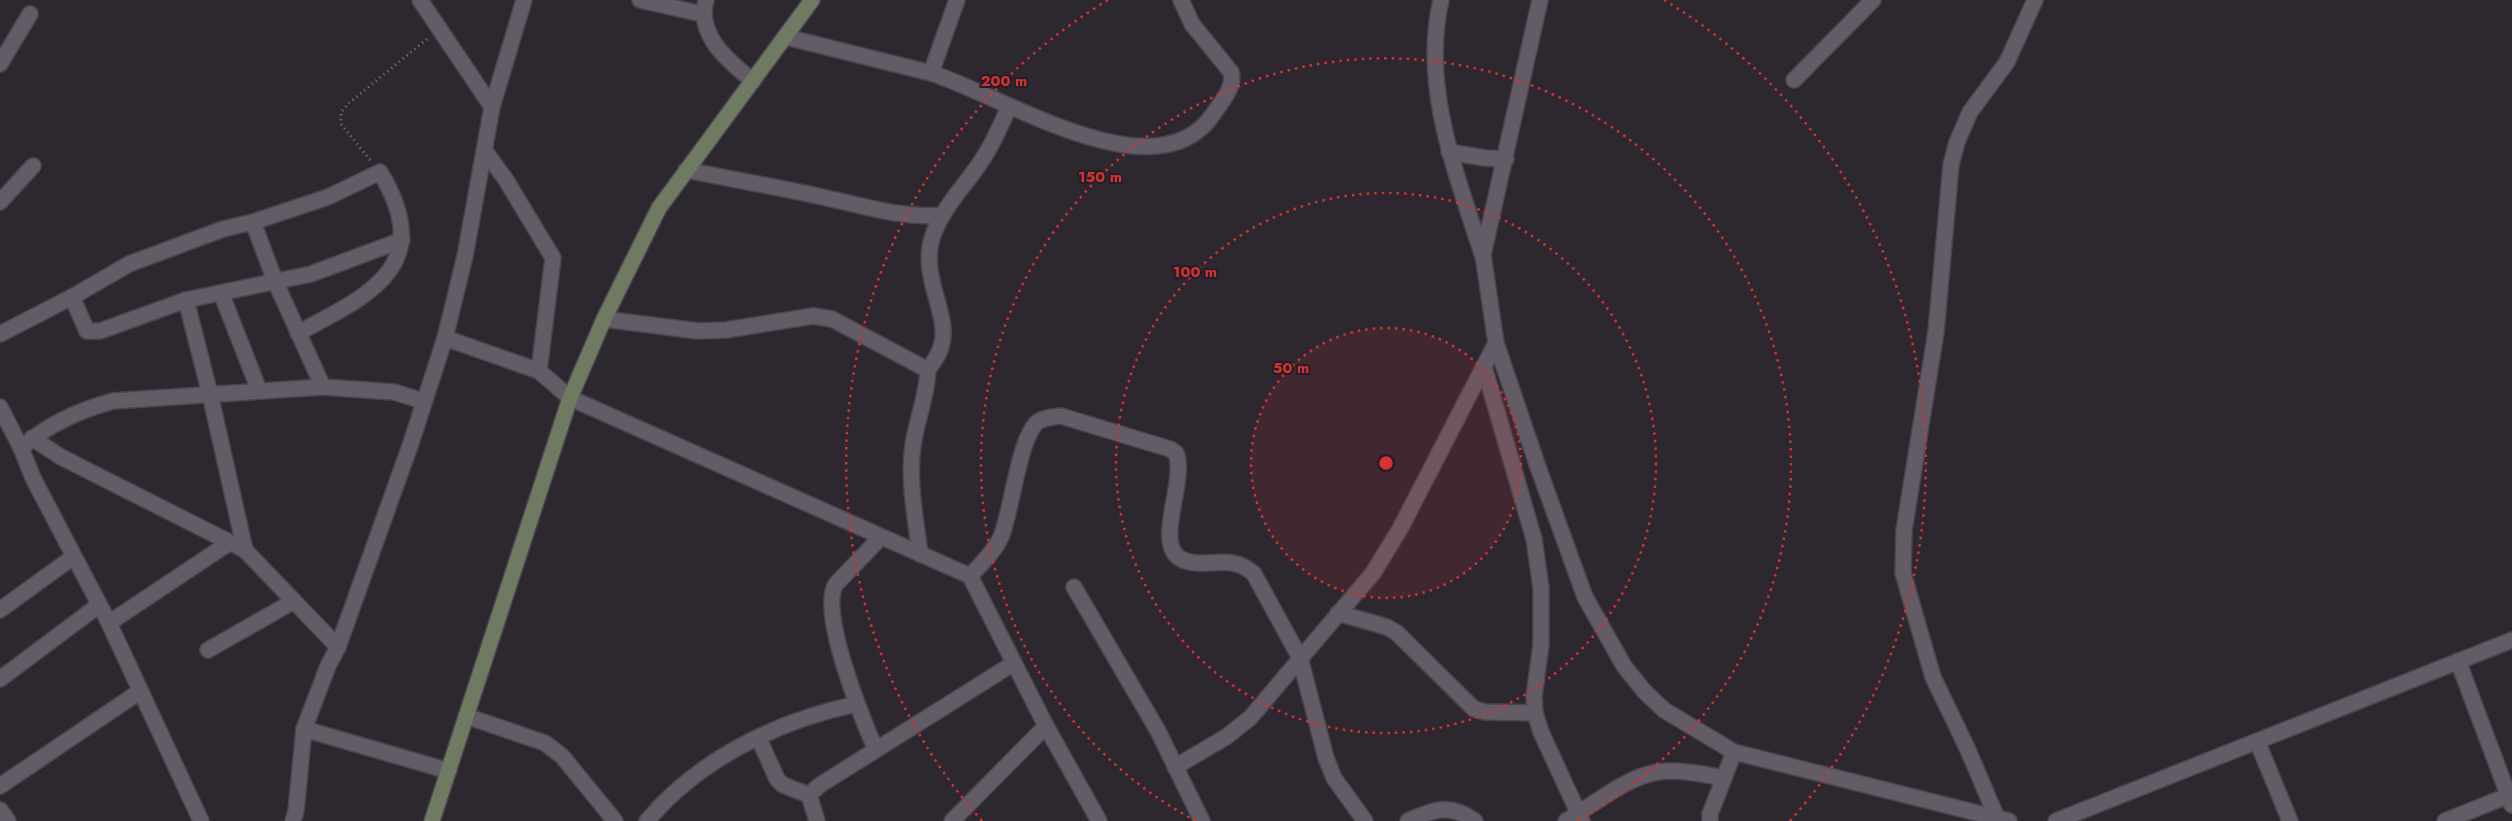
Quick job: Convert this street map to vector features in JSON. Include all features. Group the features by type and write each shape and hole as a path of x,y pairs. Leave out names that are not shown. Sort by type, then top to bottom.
{"street":[{"path":"420,0 492,107"},
{"path":"293,821 296,811 304,730 328,666 338,647 411,443 423,401 445,338 465,256 492,107 524,0"},
{"path":"640,0 704,7 716,45 727,60 753,80"},
{"path":"432,821 570,398 604,319 659,208 812,0"},
{"path":"931,73 957,0"},
{"path":"786,37 931,73 962,84 1009,107 1107,143 1133,148 1165,146 1187,139 1207,124 1230,88 1233,79 1231,72 1192,24 1181,0"},
{"path":"1441,0 1435,25 1435,81 1450,152 1483,255 1496,343 1585,597 1624,666 1644,691 1664,710 1734,752 2003,819"},
{"path":"1483,255 1506,159 1540,0"},
{"path":"1794,80 1873,0"},
{"path":"2003,819 1933,677 1902,573 1904,530 1936,332 1951,165 1970,112 2007,62 2035,0"},
{"path":"0,64 30,14"},
{"path":"920,554 911,473 912,451 926,394 928,370 938,356 943,341 928,259 931,241 943,215 987,152 1009,107"},
{"path":"485,151 506,180 553,258 539,371"},
{"path":"1450,152 1485,158 1506,159"},
{"path":"0,202 34,166"},
{"path":"686,170 820,196 896,214 943,215"},
{"path":"0,334 72,297 129,264 223,229 253,222 328,197 380,172 392,193 399,214 402,240 395,263 383,280 344,309 298,333"},
{"path":"253,222 275,281 323,387"},
{"path":"72,297 83,327 86,331 92,332 186,300 329,268 402,240"},
{"path":"221,293 259,390"},
{"path":"186,300 210,394 245,550"},
{"path":"604,319 698,331 726,330 813,316 832,319 928,370"},
{"path":"445,338 539,371 570,398 970,576 1046,726 1099,821"},
{"path":"1175,767 1226,737 1250,718 1373,573 1400,529 1496,343"},
{"path":"1484,367 1534,539 1541,588 1541,645 1534,696 1536,713 1541,732 1575,819 1634,780 1657,772 1680,771 1724,778"},
{"path":"27,443 83,410 113,401 323,387 394,392 423,401"},
{"path":"0,407 27,443 33,478 109,624 195,818"},
{"path":"970,576 989,555 1000,539 1016,486 1020,459 1030,432 1038,422 1049,417 1061,416 1176,453 1180,469 1169,533 1170,547 1177,557 1187,562 1232,562 1245,565 1260,583 1300,658 1326,758 1334,778 1365,821"},
{"path":"27,443 61,457 245,550 338,647"},
{"path":"875,748 857,704 837,636 831,591 881,537"},
{"path":"109,624 229,543"},
{"path":"0,610 73,557"},
{"path":"1074,587 1158,731 1202,821"},
{"path":"208,650 294,601"},
{"path":"0,679 99,605"},
{"path":"1338,613 1387,627 1397,633 1474,710 1536,713"},
{"path":"2056,821 2512,640"},
{"path":"2445,821 2511,798 2458,661"},
{"path":"809,795 875,748 1014,663"},
{"path":"0,786 139,692"},
{"path":"647,821 689,778 758,739 789,723 820,712 857,704"},
{"path":"466,716 545,743 562,756 615,821"},
{"path":"952,821 1046,726"},
{"path":"304,730 449,771"},
{"path":"758,739 777,780 782,785 809,795"},
{"path":"2257,740 2290,821"},
{"path":"1710,821 1710,814 1734,752"},
{"path":"809,795 817,821"},
{"path":"1408,821 1426,812 1447,808 1464,814 1475,821"},
{"path":"0,810 8,821"}],"path":[{"path":"380,172 341,124 341,112 439,29"}]}
